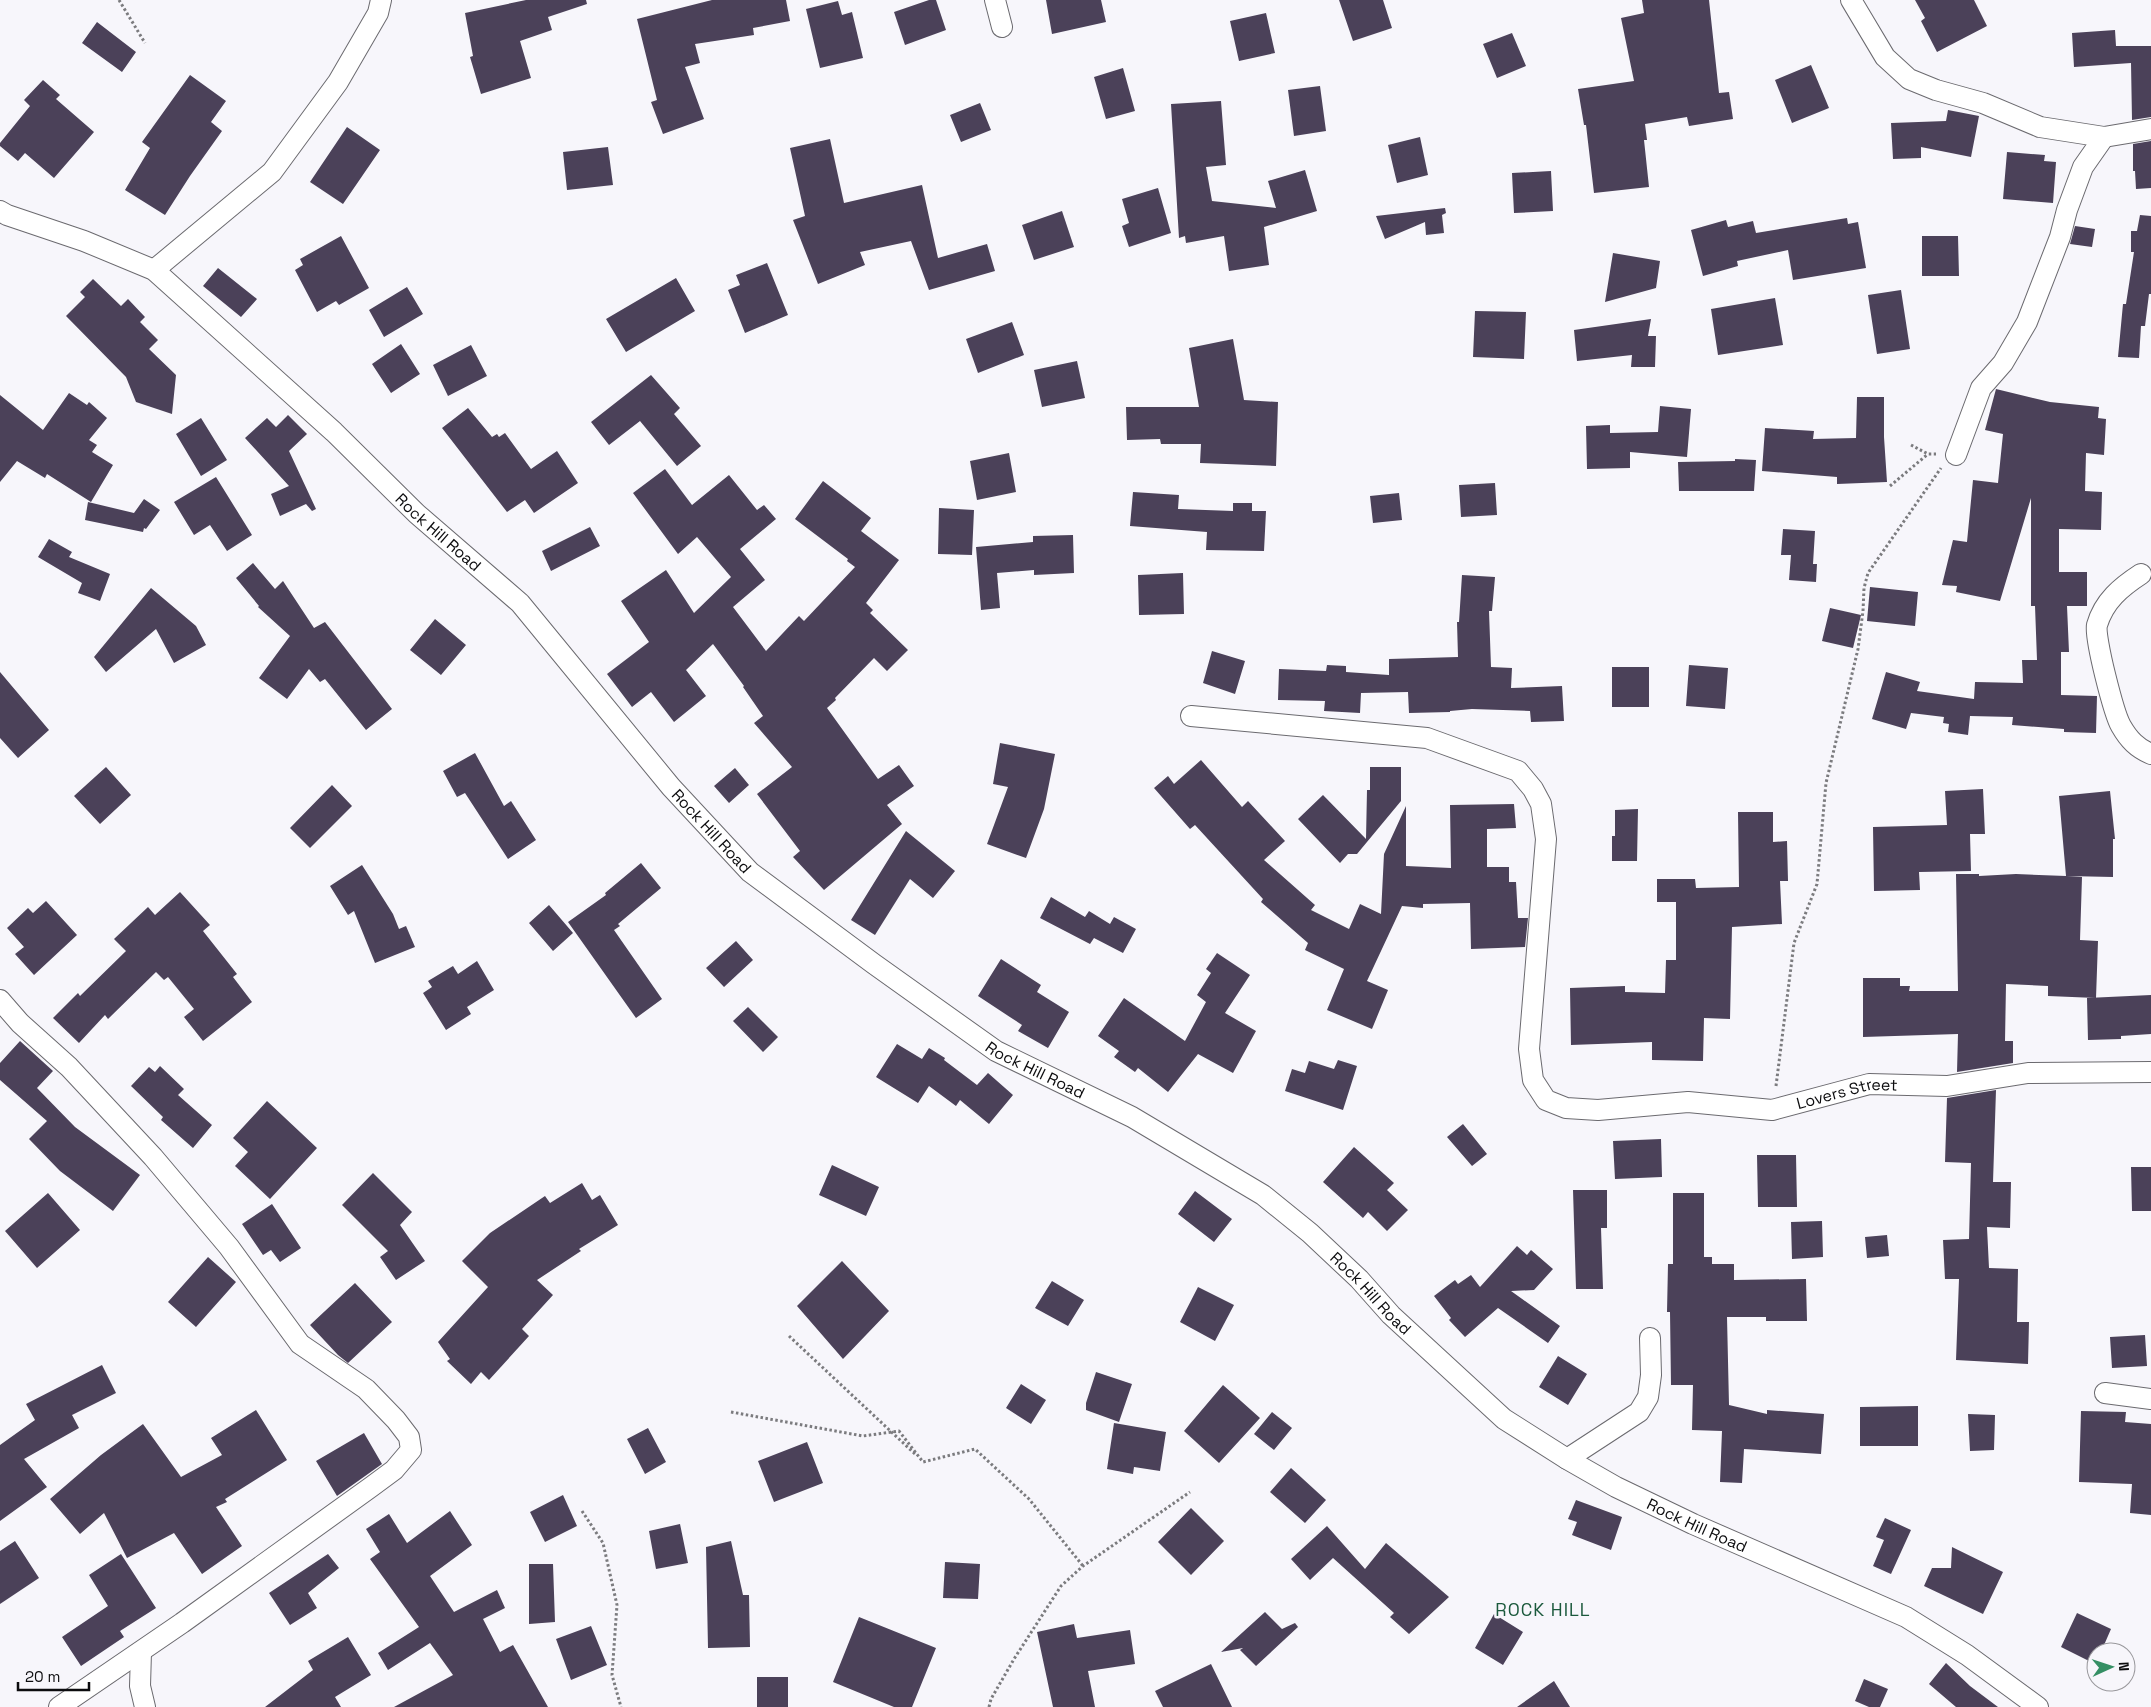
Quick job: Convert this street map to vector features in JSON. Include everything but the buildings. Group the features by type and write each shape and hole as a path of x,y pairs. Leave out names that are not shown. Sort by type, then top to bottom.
{"street":[{"path":"154,270 272,172 338,82 378,13 381,0"},
{"path":"995,0 1002,27"},
{"path":"1851,0 1886,57 1909,79 1936,90 1983,103 2040,127 2104,137 2151,129"},
{"path":"1956,455 1981,388 2002,363 2027,322 2060,237 2067,210 2083,167 2104,137"},
{"name":"Rock Hill Road","path":"0,211 6,215 84,241 154,270 334,432 417,514 520,603 671,787 750,872 996,1051 1132,1117 1263,1195 1310,1232 1359,1279 1391,1315 1497,1413 1567,1459 1616,1487 1693,1524 1818,1577 1906,1618 1967,1655 2038,1707"},
{"path":"2141,574 2119,589 2104,610 2097,627 2098,646 2120,725 2136,747 2151,754"},
{"name":"Lovers Street","path":"1191,716 1427,738 1518,771 1533,789 1541,804 1546,839 1530,1049 1533,1080 1546,1100 1566,1108 1598,1110 1688,1102 1772,1110 1869,1084 1947,1086 2028,1073 2151,1072"},
{"path":"0,1000 20,1023 69,1067 153,1158 229,1247 300,1344 366,1390 396,1420 411,1443 411,1450 394,1470 141,1652 59,1707"},
{"path":"1567,1459 1639,1412 1648,1398 1651,1375 1650,1338"},
{"path":"2105,1393 2151,1399"},
{"path":"141,1652 140,1686 145,1707"}],"path":[{"path":"119,0 145,42"},
{"path":"1890,486 1928,454"},
{"path":"1772,1110 1794,943 1817,884 1826,783 1858,649 1864,588 1868,573 1936,473 1956,455"},
{"path":"789,1336 923,1462"},
{"path":"731,1412 863,1436 899,1431 923,1462"},
{"path":"923,1462 975,1449 1029,1499 1083,1566"},
{"path":"989,1707 991,1699 1014,1659 1061,1586 1083,1566 1190,1492"},
{"path":"582,1511 603,1543 616,1597 612,1675 622,1707"}],"district":[{"name":"ROCK HILL","path":"1543,1609"}]}
